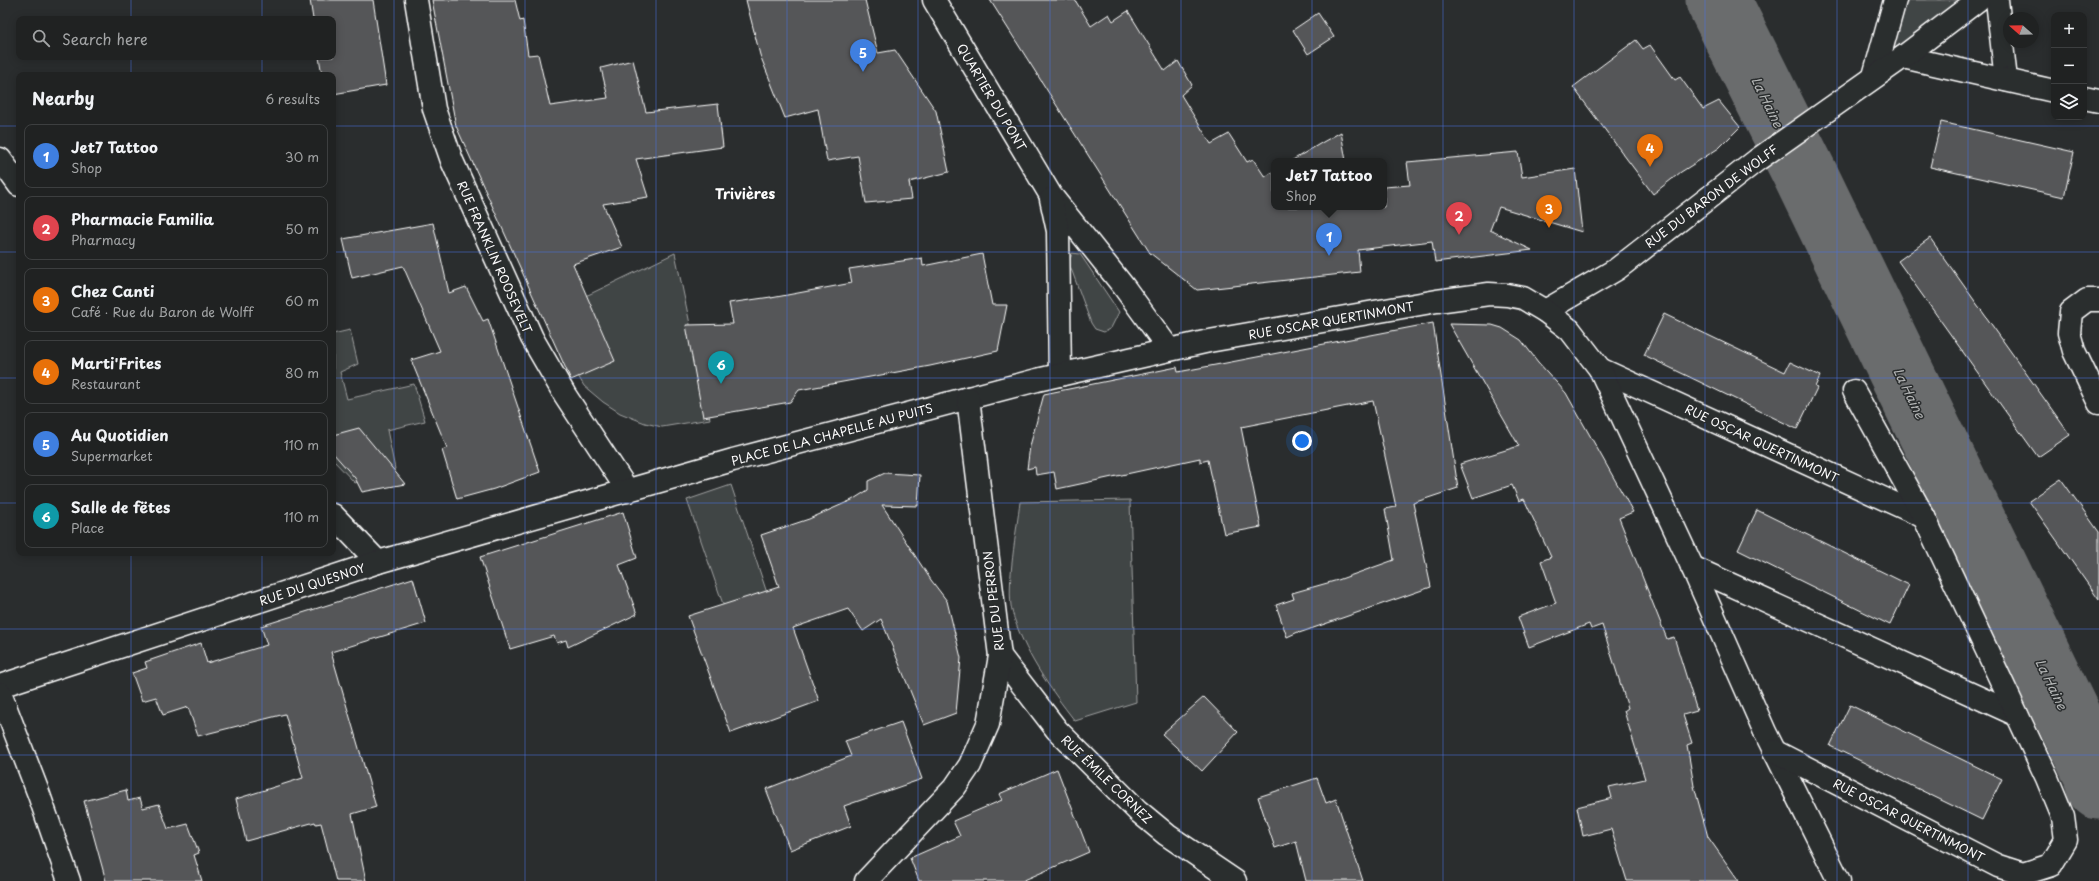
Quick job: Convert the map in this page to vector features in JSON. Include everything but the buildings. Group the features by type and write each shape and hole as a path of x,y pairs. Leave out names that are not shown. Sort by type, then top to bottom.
{"street":[{"name":"RUE FRANKLIN ROOSEVELT","path":"416,0 434,109 458,174 532,338 565,395 628,491"},
{"name":"QUARTIER DU PONT","path":"934,0 1050,194"},
{"path":"1874,76 1895,0"},
{"name":"RUE DU BARON DE WOLFF","path":"1545,311 1617,269 1757,160 1903,57 1978,0"},
{"path":"1997,0 2006,80"},
{"path":"1903,57 2051,90"},
{"path":"2087,99 2099,101"},
{"path":"0,159 16,181"},
{"path":"1050,194 1124,287 1169,349"},
{"path":"1050,194 1058,231 1060,375"},
{"name":"RUE OSCAR QUERTINMONT","path":"1036,380 1169,349 1356,315 1489,294 1523,298 1545,311 1570,330 1586,348 1600,369 1692,567 1774,751 1839,881"},
{"path":"2099,300 2087,300 2071,312 2069,334 2074,351 2099,402"},
{"name":"RUE OSCAR QUERTINMONT","path":"1600,369 1924,517"},
{"name":"PLACE DE LA CHAPELLE AU PUITS","path":"628,491 733,460 1036,380"},
{"name":"RUE OSCAR QUERTINMONT","path":"1774,751 1998,866 2023,874 2051,865 2066,840 2063,817 1924,517 1854,392"},
{"name":"RUE DU PERRON","path":"866,881 955,787 970,765 988,724 1000,656 968,398"},
{"name":"RUE DU QUESNOY","path":"0,686 378,562 628,491"},
{"path":"336,518 378,562"},
{"path":"1692,567 2017,715"},
{"name":"RUE ÉMILE CORNEZ","path":"1000,656 1057,730 1133,806 1167,835 1235,881"},
{"path":"0,693 38,792 69,881"}],"shaded area":[{"path":"1895,0 1978,0 1903,57 1886,37"},
{"path":"675,253 710,419 662,427 645,423 620,413 603,402 584,386 542,314 590,294"},
{"path":"1072,253 1080,254 1119,312 1111,328 1104,332 1095,329 1091,323 1069,263"},
{"path":"350,330 358,364 340,372 347,399 414,384 425,421 387,430 395,469 355,483 336,463 336,333"},
{"path":"731,485 768,596 725,610 687,500"},
{"path":"1130,500 1136,702 1075,721 1038,669 1023,641 1012,611 1010,600 1011,573 1020,502"}],"waterway":[{"name":"La Haine","path":"1718,0 1804,172 2095,772 2099,787"}],"place":[{"name":"Au Quotidien","path":"863,72"},
{"name":"Marti'Frites","path":"1650,167"},
{"name":"Chez Canti","path":"1549,228"},
{"name":"Pharmacie Familia","path":"1459,235"},
{"name":"Jet7 Tattoo","path":"1329,256"},
{"name":"Salle de fëtes","path":"721,384"}],"district":[{"name":"Trivières","path":"745,193"}]}
